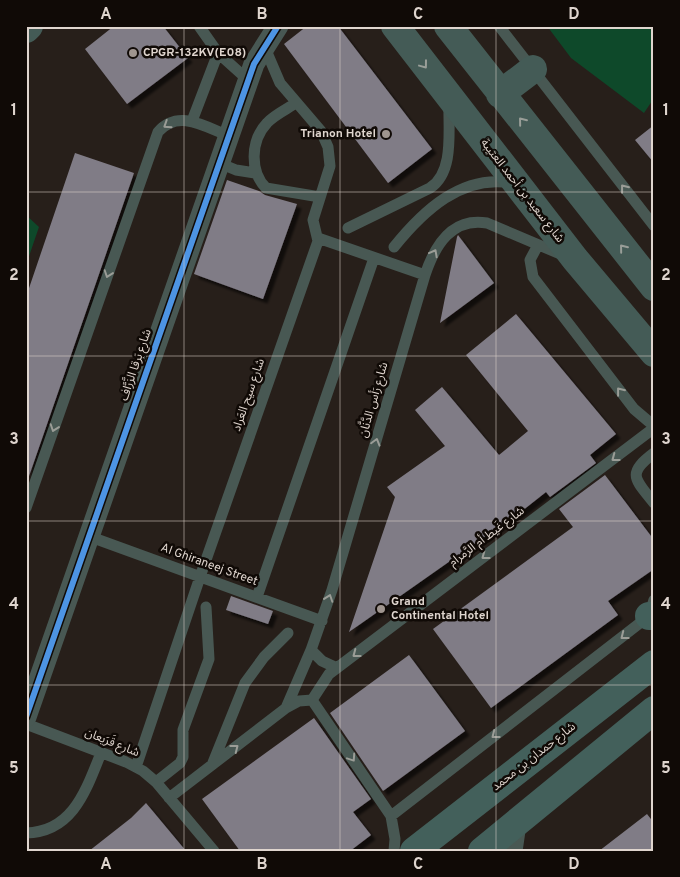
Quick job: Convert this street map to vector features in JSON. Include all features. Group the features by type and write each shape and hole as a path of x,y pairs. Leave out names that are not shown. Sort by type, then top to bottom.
{"main road":[{"path":"26,29 29,26"},
{"name":"شارع سعيد بن أحمد العتيبة","path":"395,26 575,260 654,353"},
{"path":"448,26 654,286"},
{"path":"500,94 533,69"},
{"name":"شارع حمدان بن محمد","path":"414,851 654,664"},
{"path":"482,851 654,710"}],"street":[{"name":"شارع بَرقا الزَّرَّاف","path":"26,717 248,80 264,45 278,26"},
{"path":"512,851 516,824"}],"lane":[{"path":"199,26 218,53 248,80"},
{"path":"499,26 654,226"},
{"name":"شارع سيح العَراد","path":"136,767 318,238 313,220 330,166 328,147 321,130 296,103 274,73 264,45"},
{"path":"192,120 218,53"},
{"path":"348,228 430,188 440,181 447,161 449,98"},
{"path":"296,103 267,122 262,130 254,153 255,173 266,188 286,193 320,197"},
{"path":"26,508 158,132 171,121 180,119 192,120 228,136"},
{"path":"219,163 236,170 255,173"},
{"path":"394,247 416,222 454,192 484,182 516,184"},
{"name":"شارع رَأس الدَّنَّان","path":"286,708 322,621 425,275 438,246 448,232 461,224 476,221 487,222 575,260"},
{"path":"318,238 425,275"},
{"path":"538,245 530,260 533,277 634,409 654,427"},
{"path":"257,597 374,258"},
{"name":"شارع غَيط أم الرَّمرام","path":"312,700 322,681 337,668 654,427"},
{"path":"654,453 640,463 636,471 637,482 654,503"},
{"name":"Al Ghiraneej Street","path":"88,536 322,621"},
{"path":"156,782 180,764 183,757 184,730 208,659 206,607"},
{"path":"391,816 652,611"},
{"path":"212,766 245,683 264,657 288,632"},
{"path":"311,650 322,661 337,668"},
{"path":"169,798 286,708 299,701 312,700 391,816 394,833 394,851"},
{"name":"شارع قَرَيعان","path":"26,724 136,767 156,782 214,851"},
{"path":"26,833 45,830 56,825 75,809 82,800 100,753"}],"green space":[{"path":"547,26 654,26 654,98 644,113 571,58"},
{"path":"26,215 39,227 26,265"}],"building":[{"path":"114,26 163,26 188,58 127,104 85,49"},
{"path":"307,26 338,26 432,149 388,183 284,44"},
{"path":"654,125 654,163 635,140"},
{"path":"75,153 134,173 27,482 26,297"},
{"path":"227,180 259,191 265,195 297,204 263,299 194,274"},
{"path":"458,235 494,283 440,323 457,237"},
{"path":"516,314 616,434 590,455 596,463 550,497 546,492 508,522 349,632 395,497 387,487 445,446 415,410 442,387 499,455 528,431 466,355"},
{"path":"605,475 654,540 654,569 608,601 618,615 491,708 433,629 573,527 559,509"},
{"path":"231,596 273,611 268,624 226,610"},
{"path":"409,655 465,731 383,791 330,713"},
{"path":"314,718 371,799 353,812 371,835 350,851 240,851 202,799"},
{"path":"146,803 186,851 89,851 131,818"},
{"path":"647,814 654,823 654,851 599,851"}],"cycle path":[{"path":"26,717 254,64 278,26"}],"place":[{"name":"CPGR-132KV(E08)","path":"133,53"},
{"name":"Trianon Hotel","path":"386,134"},
{"name":"Grand Continental Hotel","path":"381,609"}]}
